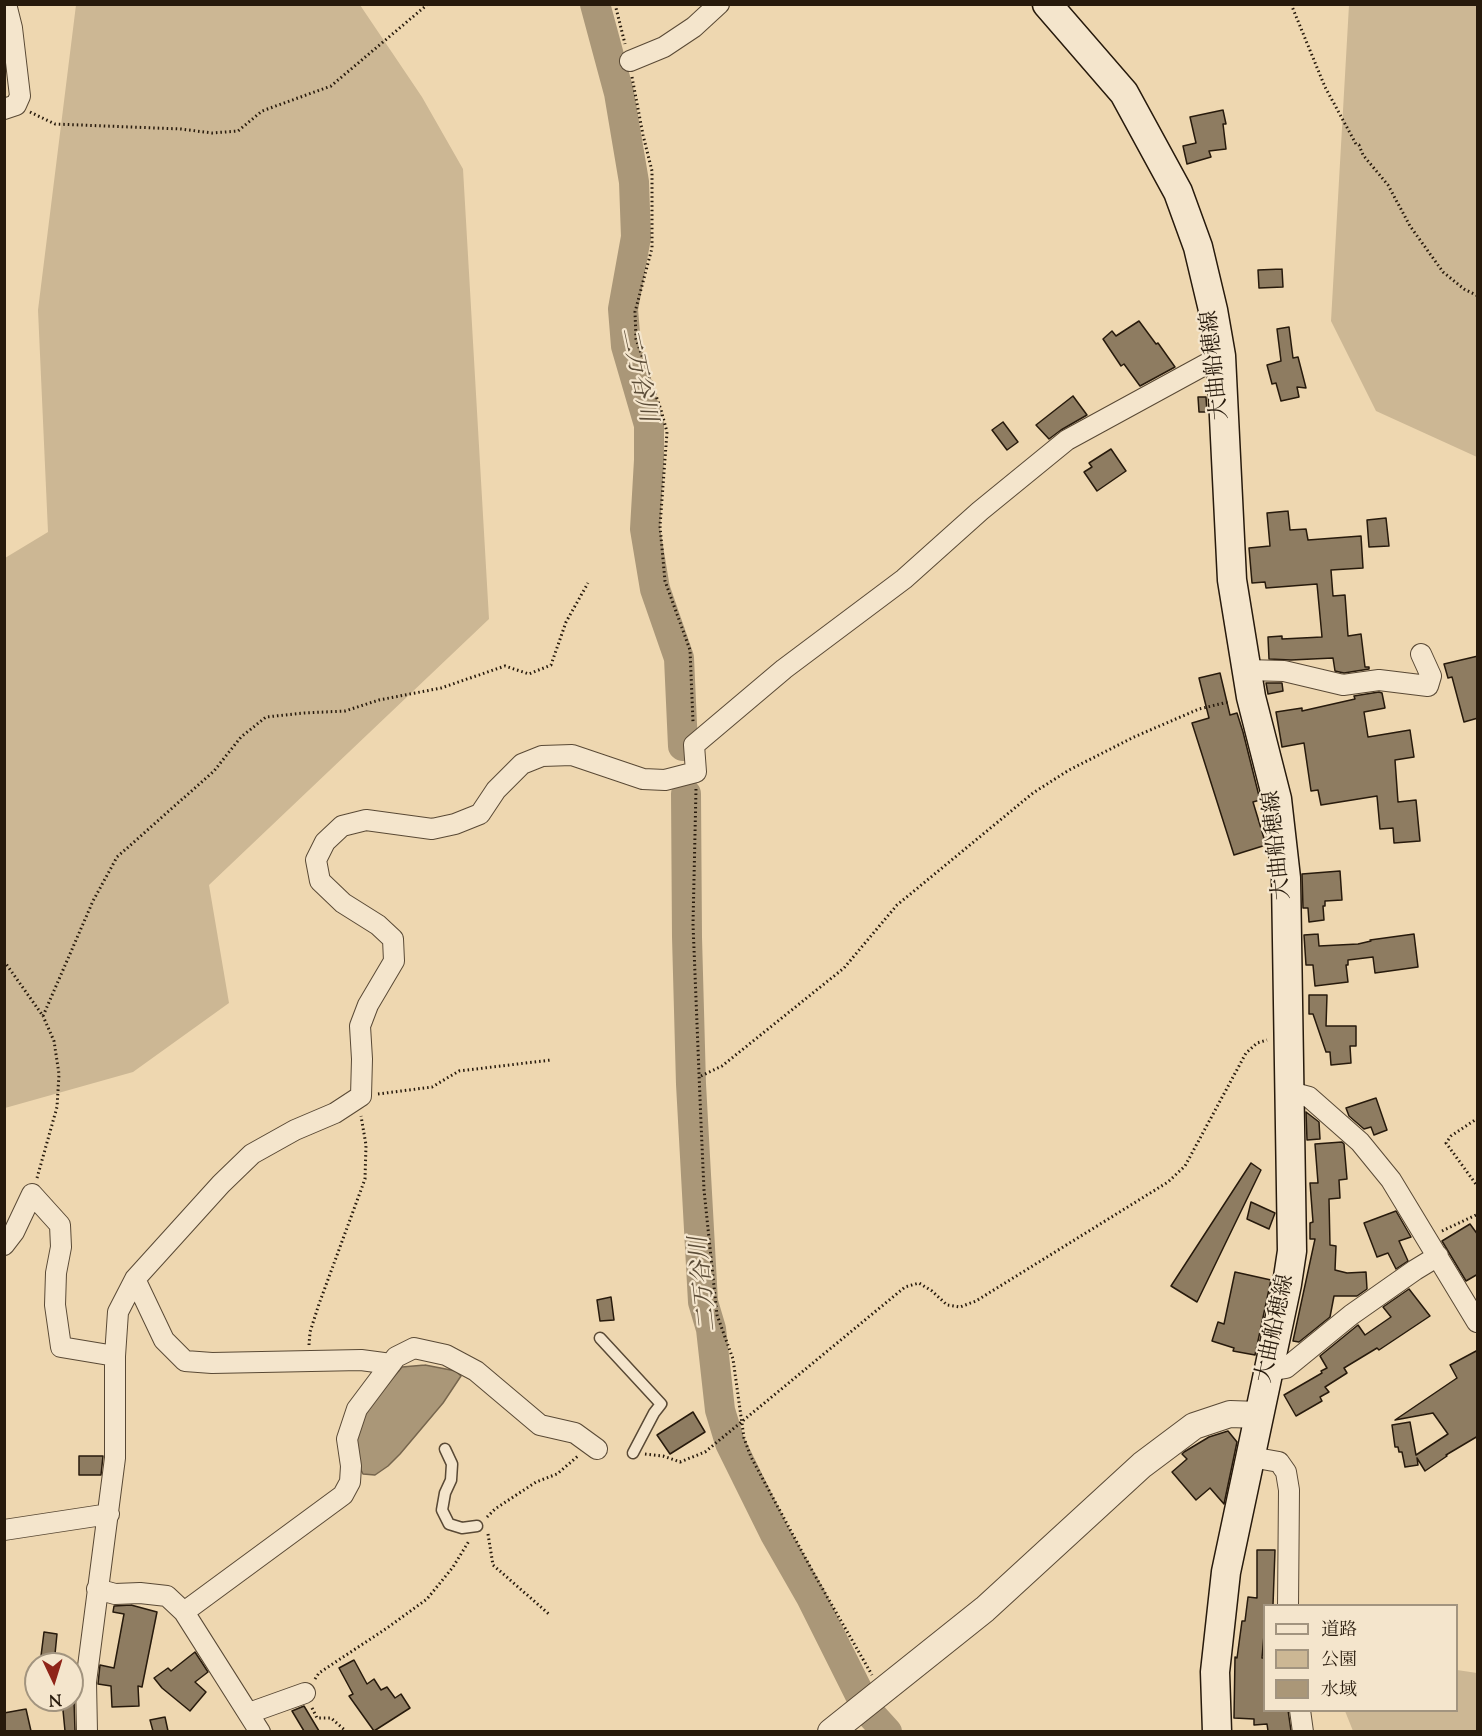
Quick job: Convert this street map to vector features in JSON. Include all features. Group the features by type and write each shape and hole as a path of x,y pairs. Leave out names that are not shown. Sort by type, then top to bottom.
{"main road":[{"name":"大曲船穂線","path":"1047,4 1124,93 1178,192 1198,248 1221,356 1232,580 1248,684 1276,799 1286,878 1292,1251 1226,1572 1215,1672 1217,1731"}],"street":[{"path":"6,4 12,28 20,96 10,107"},
{"path":"630,61 671,42 694,27 719,4"},
{"path":"87,1731 86,1682 115,1458 115,1356 118,1312 135,1279 221,1184 252,1154 295,1130 335,1113 361,1096 360,1026 368,1005 394,961 393,939 378,925 343,903 320,881 316,860 325,842 342,826 366,820 432,829 480,814 496,790 522,764 542,756 572,755 643,779 665,780 696,772 694,745 784,669 904,579 980,511 1068,440 1221,356"},
{"path":"1248,684 1284,671 1343,685 1379,680 1428,686 1431,676 1421,654"},
{"path":"1290,1092 1309,1097 1360,1142 1391,1180 1477,1322"},
{"path":"4,1245 14,1232 32,1194 60,1225 61,1247 56,1273 55,1305 61,1347 115,1356"},
{"path":"1268,1371 1286,1368 1351,1315 1438,1256"},
{"path":"135,1279 164,1340 185,1361 212,1363 361,1360 391,1364"},
{"path":"184,1612 343,1495 350,1482 348,1439 357,1409 396,1357 414,1348 446,1355 476,1371 540,1425 575,1433 597,1449"},
{"path":"840,1724 985,1609 1142,1465 1194,1426 1230,1414 1259,1415"},
{"path":"1251,1457 1279,1462 1286,1472 1289,1490 1288,1604"},
{"path":"4,1530 109,1514"},
{"path":"97,1589 115,1594 140,1593 167,1596 184,1612 260,1731"},
{"path":"249,1713 305,1693"},
{"path":"1300,1712 1303,1731"}],"lane":[{"path":"600,1338 661,1404 633,1453"},
{"path":"445,1449 452,1464 451,1480 445,1493 442,1510 449,1524 462,1528 482,1528"}],"path":[{"path":"10,107 55,124 180,129 212,133 238,131 262,111 331,86 428,4"},
{"path":"615,4 630,61 651,171 652,248 635,312 636,339 667,432 660,526 666,581 690,650 694,745"},
{"path":"1291,4 1325,87 1363,155 1388,185 1410,226 1443,272 1464,289 1478,296"},
{"path":"43,1016 58,976 93,901 117,857 214,771 241,737 266,717 304,712 345,711 379,700 441,688 505,666 529,674 551,665 567,622 588,583"},
{"path":"700,1076 722,1066 844,968 897,905 1033,793 1069,770 1134,737 1199,709 1248,684"},
{"path":"696,772 693,924 704,1190 717,1315 732,1359 744,1438 751,1457 880,1692"},
{"path":"4,961 43,1016 54,1041 59,1074 57,1107 32,1194"},
{"path":"633,1453 663,1456 681,1462 705,1452 905,1287 919,1283 947,1305 960,1307 976,1301 1168,1182 1185,1166 1246,1053 1257,1042 1288,1037"},
{"path":"309,1361 310,1332 365,1179 366,1145 360,1113 361,1096 432,1087 459,1071 551,1060"},
{"path":"1478,1118 1451,1136 1446,1143 1478,1187"},
{"path":"1428,1239 1478,1214"},
{"path":"347,1731 331,1718 317,1718 305,1693 319,1673 427,1599 495,1509 536,1482 557,1474 580,1453 597,1449"},
{"path":"482,1528 492,1565 550,1615"}],"green space":[{"path":"76,5 360,5 422,97 463,169 489,619 209,885 229,1003 133,1072 5,1108 5,558 48,532 38,310"},
{"path":"1349,5 1477,5 1477,457 1376,411 1331,321"},
{"path":"1458,1670 1477,1673 1477,1731 1353,1731 1345,1712 1458,1712"}],"water":[{"path":"425,1365 456,1371 461,1376 443,1403 388,1466 375,1475 363,1474 358,1464 355,1448 357,1429 368,1408 402,1367"}],"building":[{"path":"1223,110 1226,124 1223,124 1226,149 1209,151 1211,157 1187,164 1183,146 1196,143 1190,117"},
{"path":"1282,269 1283,287 1259,288 1258,270"},
{"path":"1139,321 1175,367 1140,386 1124,364 1121,366 1103,339 1112,331 1116,336"},
{"path":"1289,327 1293,358 1298,357 1306,388 1297,387 1299,397 1281,401 1276,383 1272,384 1267,365 1281,361 1277,329"},
{"path":"1073,396 1087,415 1049,439 1036,425"},
{"path":"1198,397 1206,397 1207,412 1199,412"},
{"path":"1003,422 1018,442 1007,450 992,430"},
{"path":"1111,449 1126,471 1097,491 1084,472 1092,467 1089,463"},
{"path":"1288,511 1290,530 1306,529 1308,540 1361,536 1363,568 1331,570 1333,596 1345,595 1348,636 1361,634 1365,667 1369,669 1344,673 1335,671 1333,658 1269,659 1268,637 1282,636 1282,639 1322,637 1317,584 1266,588 1265,582 1252,583 1249,548 1270,546 1267,513"},
{"path":"1386,518 1389,546 1369,547 1367,520"},
{"path":"1478,656 1478,718 1464,722 1452,677 1448,678 1444,664"},
{"path":"1220,673 1230,715 1237,713 1243,732 1260,800 1253,802 1266,845 1234,855 1192,723 1209,718 1199,678"},
{"path":"1266,683 1282,683 1283,691 1268,694"},
{"path":"1382,693 1385,708 1364,712 1368,737 1410,730 1414,757 1395,760 1398,802 1416,800 1420,841 1394,843 1393,828 1380,829 1377,796 1321,805 1318,790 1311,791 1304,743 1282,747 1276,712 1302,708 1302,711 1355,699 1354,696"},
{"path":"1340,871 1342,900 1325,901 1324,920 1309,922 1308,908 1303,908 1302,874"},
{"path":"1318,934 1319,946 1358,944 1370,940 1414,934 1418,967 1375,973 1373,957 1348,960 1348,965 1346,965 1348,982 1315,986 1313,965 1306,965 1304,935"},
{"path":"1309,995 1327,995 1326,1026 1356,1026 1356,1046 1350,1046 1351,1063 1331,1065 1330,1052 1326,1052 1313,1014 1309,1014"},
{"path":"1376,1098 1387,1130 1374,1135 1371,1127 1364,1129 1349,1116 1346,1108"},
{"path":"1306,1112 1319,1122 1320,1139 1307,1140"},
{"path":"1342,1142 1347,1179 1339,1180 1340,1198 1329,1199 1330,1245 1336,1246 1335,1270 1347,1273 1366,1272 1367,1289 1357,1296 1334,1296 1330,1317 1299,1342 1293,1341 1315,1239 1310,1239 1310,1223 1313,1222 1310,1183 1318,1183 1315,1144"},
{"path":"1251,1163 1261,1170 1197,1302 1171,1286"},
{"path":"1251,1202 1275,1213 1269,1229 1247,1219"},
{"path":"1396,1211 1411,1237 1399,1241 1408,1261 1396,1269 1388,1253 1377,1257 1364,1223"},
{"path":"1470,1224 1478,1235 1478,1274 1466,1281 1442,1241"},
{"path":"1235,1272 1271,1280 1255,1355 1233,1351 1234,1348 1212,1341 1218,1322 1224,1324"},
{"path":"1409,1289 1430,1316 1379,1350 1377,1348 1344,1368 1347,1373 1325,1387 1329,1392 1320,1397 1322,1401 1296,1416 1284,1395 1322,1373 1321,1371 1327,1368 1320,1356 1358,1325 1365,1335 1391,1317 1383,1307"},
{"path":"611,1297 614,1320 600,1321 597,1300"},
{"path":"1478,1350 1478,1436 1425,1471 1417,1458 1418,1465 1405,1467 1402,1452 1395,1447 1392,1425 1410,1422 1416,1455 1448,1434 1433,1413 1395,1420 1457,1378 1450,1365"},
{"path":"693,1412 705,1432 670,1454 657,1435"},
{"path":"1228,1431 1237,1442 1224,1504 1210,1488 1196,1500 1172,1472 1187,1459 1182,1454 1184,1452 1209,1437"},
{"path":"79,1456 103,1456 101,1475 79,1475"},
{"path":"1257,1550 1275,1550 1273,1604 1263,1604 1263,1712 1288,1712 1291,1731 1268,1731 1267,1724 1254,1725 1254,1719 1234,1718 1235,1657 1237,1658 1248,1597 1257,1598"},
{"path":"131,1605 157,1612 142,1687 138,1686 139,1706 112,1707 111,1686 98,1684 100,1665 114,1668 124,1614 113,1612 114,1606"},
{"path":"44,1632 57,1634 55,1652 42,1652"},
{"path":"195,1652 208,1672 195,1682 206,1692 190,1711 162,1688 154,1678 168,1668 171,1671"},
{"path":"354,1660 367,1684 374,1679 381,1690 387,1687 395,1698 401,1694 410,1708 374,1731 349,1696 353,1694 339,1668"},
{"path":"304,1706 319,1731 304,1731 292,1711"},
{"path":"24,1709 31,1731 4,1731 4,1713"},
{"path":"63,1712 74,1712 75,1731 65,1731"},
{"path":"165,1717 168,1731 153,1731 150,1720"}],"waterway":[{"name":"二万谷川","path":"595,4 619,93 634,182 636,237 623,309 626,346 649,425 645,529 655,589 679,658 683,746"},
{"name":"二万谷川","path":"686,794 691,1084 703,1302 711,1329 720,1410 730,1443 775,1534 811,1597 868,1711 887,1732"}]}
